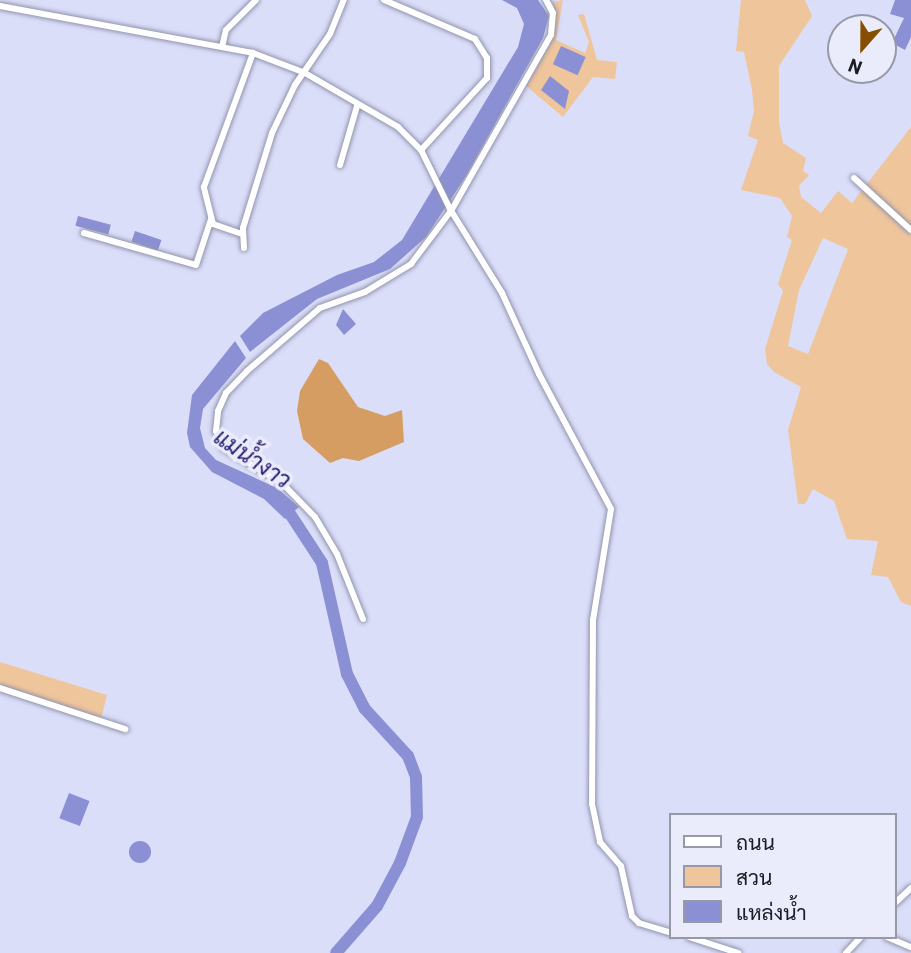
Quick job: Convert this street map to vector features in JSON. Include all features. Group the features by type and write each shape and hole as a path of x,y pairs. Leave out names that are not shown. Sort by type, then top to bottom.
{"street":[{"path":"222,47 226,30 256,0"},
{"path":"244,248 242,234 272,133 330,34 344,0"},
{"path":"384,0 475,39 487,58 487,78 421,150"},
{"path":"363,619 337,554 315,517 283,484 224,447 215,423 226,393 279,340 325,306 398,275 450,210 551,35 553,13 547,0"},
{"path":"0,6 253,53 305,73 357,106 398,127 421,150 450,210 502,293 539,374 611,509 593,620 592,804 600,842 621,866 632,916 639,923 670,933"},
{"path":"242,234 218,227 211,219 204,187 253,53"},
{"path":"340,165 357,106"},
{"path":"855,178 911,230"},
{"path":"84,233 196,265 211,219"},
{"path":"0,688 125,729"},
{"path":"897,902 911,888"},
{"path":"695,939 738,953"},
{"path":"845,953 860,939"},
{"path":"892,939 911,947"}],"green space":[{"path":"563,0 556,40 585,53 589,42 578,15 584,14 597,60 617,62 615,79 593,77 563,117 526,86 552,40 556,19 553,2"},
{"path":"741,0 805,0 812,16 779,66 779,123 783,143 806,158 803,171 809,175 799,186 801,197 821,213 838,191 852,203 911,127 911,606 901,602 888,577 871,575 878,541 847,539 834,501 813,489 805,504 798,504 788,430 801,387 774,372 767,364 765,349 783,291 778,284 792,240 787,237 792,216 780,198 741,190 758,140 748,136 754,111 752,90 744,52 736,51","holes":["823,238 848,249 808,354 788,346 799,290"]},
{"path":"0,662 107,695 101,719 0,686"}],"shaded area":[{"path":"319,359 328,363 358,407 385,416 402,410 404,442 359,461 343,458 330,463 303,439 297,411 300,391"}],"water":[{"path":"502,0 538,0 549,16 543,38 466,176 426,237 390,269 317,299 250,352 240,336 263,313 337,275 374,262 402,240 518,47 524,24 517,8"},
{"path":"895,0 911,0 911,37 905,50 897,46 897,33 904,18 890,14"},
{"path":"561,46 586,57 578,75 553,64"},
{"path":"550,76 569,91 565,109 541,90"},
{"path":"78,216 111,225 108,234 75,226"},
{"path":"135,231 161,240 158,251 131,241"},
{"path":"343,309 356,324 344,335 336,325"},
{"path":"235,341 246,358 203,409 200,428 205,448 216,460 277,488 299,507 285,519 264,499 212,472 190,447 187,433 192,395"},
{"path":"69,793 90,801 80,826 59,818"},
{"path":"140,841 150,848 151,852 144,862 140,863 130,856 129,852 136,842"}],"waterway":[{"name":"แม่น้ำงาว","path":"281,500 322,563 347,674 365,709 408,756 416,777 417,817 400,863 377,906 336,953"}]}
